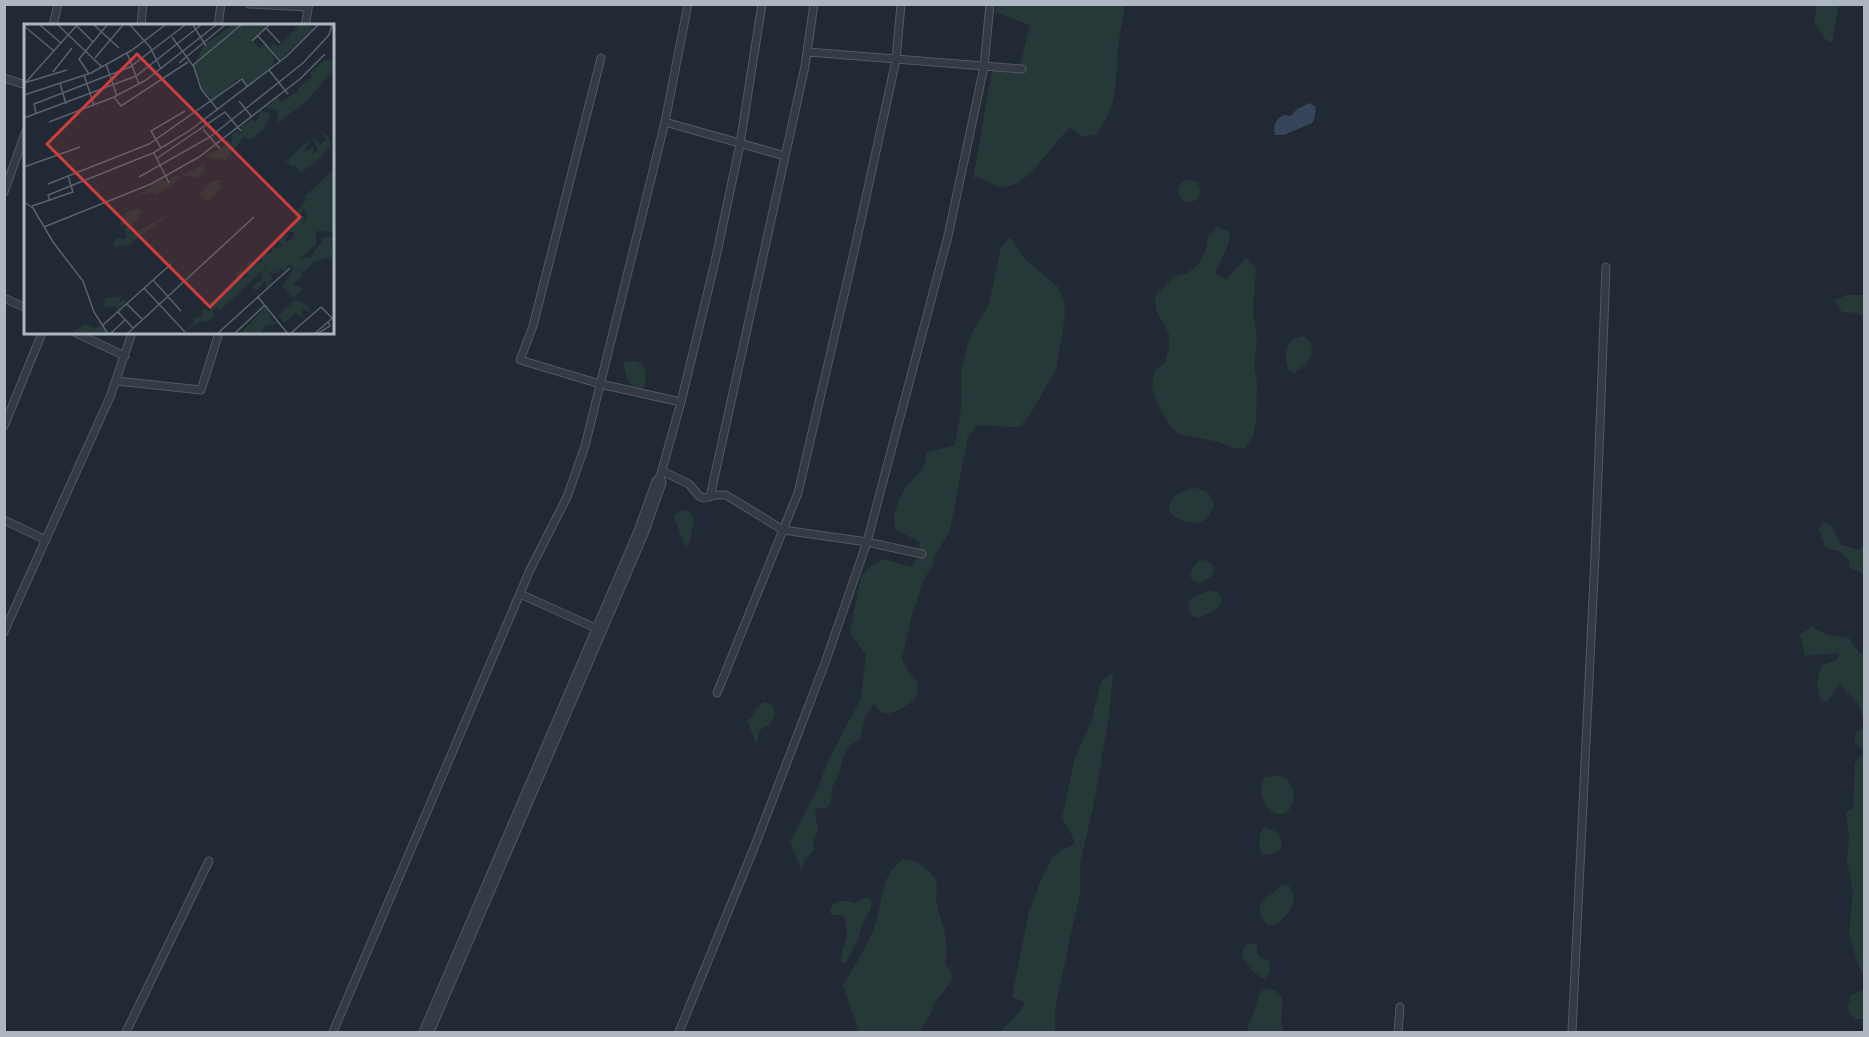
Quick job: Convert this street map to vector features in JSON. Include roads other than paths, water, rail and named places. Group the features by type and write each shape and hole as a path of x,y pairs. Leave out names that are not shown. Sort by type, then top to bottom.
{"street":[{"path":"53,24 58,4"},
{"path":"141,24 143,4"},
{"path":"218,24 221,4"},
{"path":"249,4 309,6 304,24"},
{"path":"333,1032 530,570 567,497 585,446 665,122 688,4"},
{"path":"423,1032 599,630 644,534 662,483 661,474 715,262 741,144 762,4"},
{"path":"711,497 808,52 814,4"},
{"path":"717,693 783,530 800,481 896,60 901,4"},
{"path":"679,1032 805,714 867,543 948,236 984,67 990,4"},
{"path":"808,52 1022,69"},
{"path":"601,58 533,326 520,360 600,384 681,402"},
{"path":"4,78 24,85"},
{"path":"665,122 784,156"},
{"path":"4,192 24,137"},
{"path":"1572,1032 1595,556 1606,267"},
{"path":"4,298 24,307"},
{"path":"4,426 42,334"},
{"path":"78,334 124,356"},
{"path":"4,632 117,381 132,334"},
{"path":"117,381 201,390 219,334"},
{"path":"661,474 689,484 699,496 704,498 726,495 783,530 922,554"},
{"path":"4,520 46,540"},
{"path":"520,594 599,630"},
{"path":"430,1032 599,630"},
{"path":"126,1032 209,861"},
{"path":"1398,1032 1400,1007"}],"water":[{"path":"1310,103 1316,107 1312,123 1284,135 1275,135 1275,126 1279,119 1284,115 1291,116 1297,109"}]}
